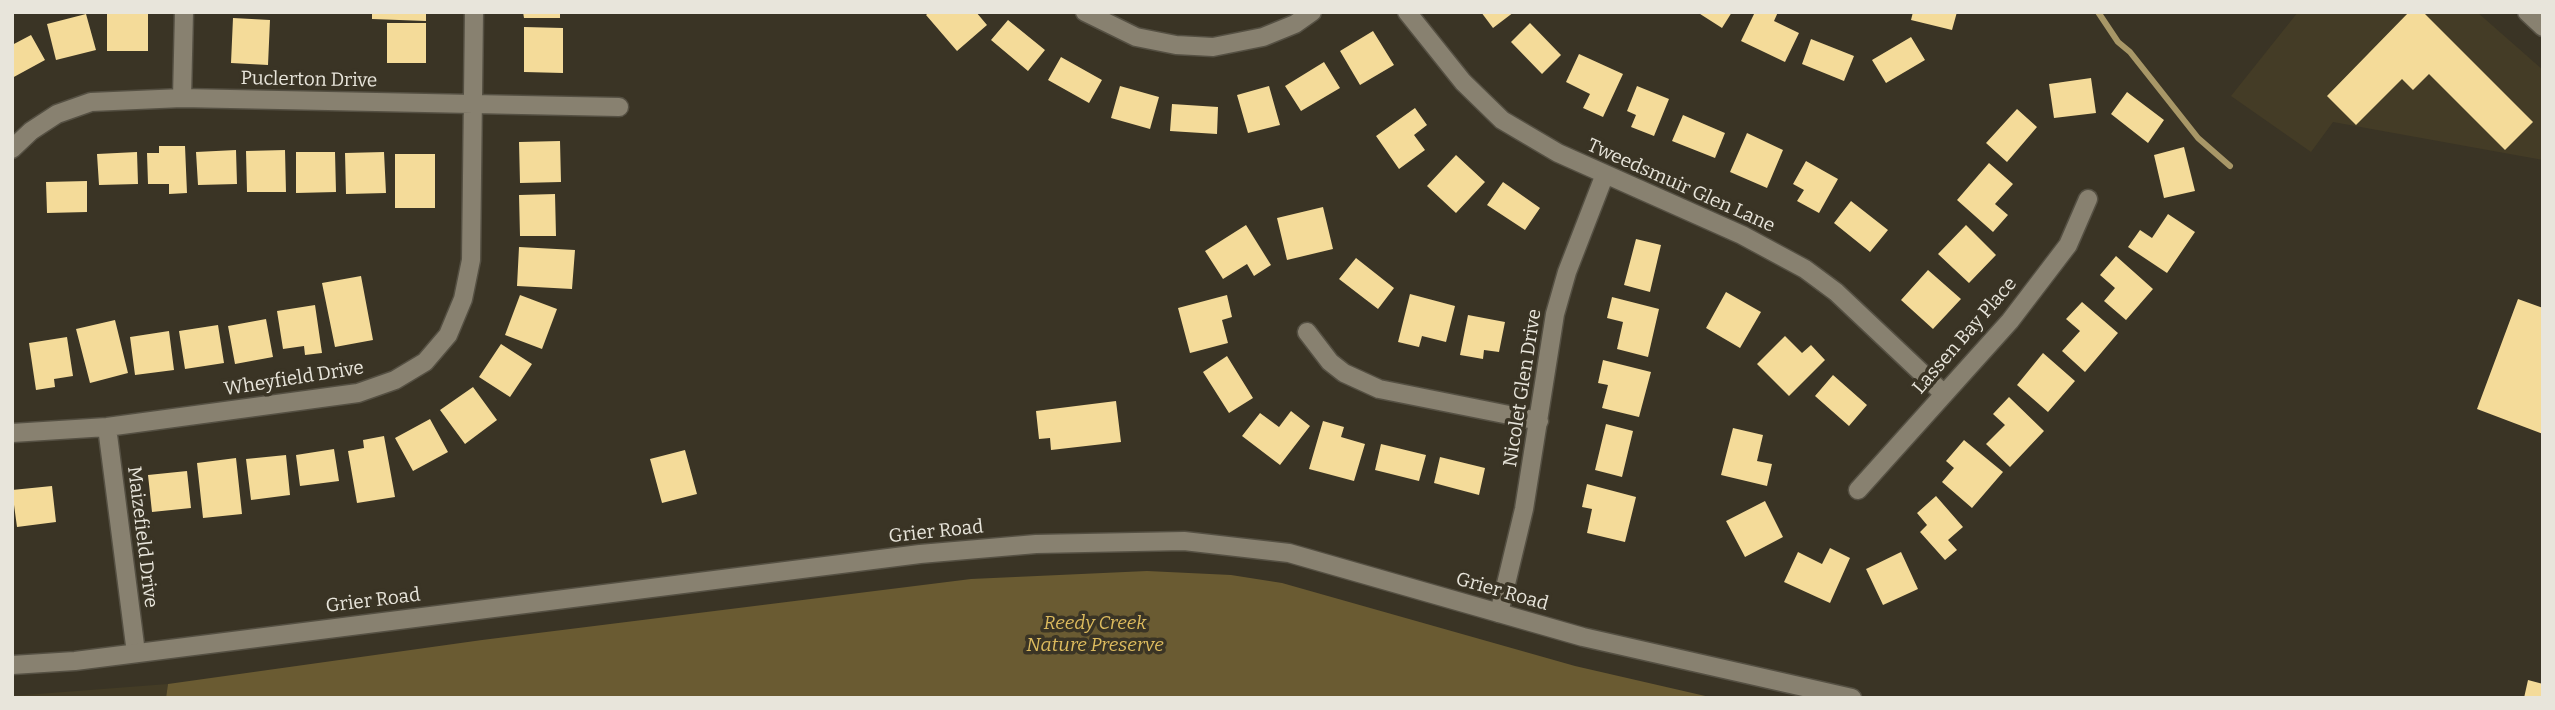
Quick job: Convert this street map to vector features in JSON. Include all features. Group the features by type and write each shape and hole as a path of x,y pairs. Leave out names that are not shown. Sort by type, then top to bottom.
{"street":[{"path":"183,98 184,12"},
{"name":"Wheyfield Drive","path":"12,433 107,427 358,393 395,380 425,362 448,335 463,299 471,260 474,12"},
{"path":"1085,12 1136,37 1176,45 1213,47 1263,37 1312,12"},
{"name":"Tweedsmuir Glen Lane","path":"1407,12 1463,82 1502,120 1558,153 1742,235 1805,269 1836,292 1944,393"},
{"path":"2527,12 2543,27"},
{"name":"Puclerton Drive","path":"12,149 31,131 57,114 91,102 183,98 619,107"},
{"name":"Nicolet Glen Drive","path":"1499,613 1524,509 1555,314 1567,272 1605,174"},
{"name":"Lassen Bay Place","path":"1858,490 2010,321 2068,245 2088,199"},
{"path":"1307,332 1330,362 1344,373 1380,389 1539,421"},
{"name":"Maizefield Drive","path":"107,427 136,653"},
{"name":"Grier Road","path":"12,665 136,653 920,554 1103,541 1184,541 1289,553 1583,637 1852,698"}],"shaded area":[{"path":"2298,12 2477,12 2543,70 2543,160 2333,122 2311,152 2231,96"},
{"path":"168,684 166,698 12,698 12,696"}],"green space":[{"name":"Reedy Creek Nature Preserve","path":"1147,571 1231,575 1282,583 1575,666 1714,698 166,698 168,684 482,640 971,579"}],"building":[{"path":"107,12 148,13 148,51 107,51"},
{"path":"372,12 426,12 426,21 372,19"},
{"path":"523,12 560,12 560,18 524,18"},
{"path":"929,12 976,12 987,25 957,51 926,15"},
{"path":"1481,12 1514,12 1493,28"},
{"path":"1697,12 1732,12 1722,28"},
{"path":"1755,12 1778,12 1774,21 1799,33 1785,62 1741,41"},
{"path":"1913,12 1957,12 1952,30 1911,20"},
{"path":"2409,12 2423,12 2533,122 2505,150 2429,74 2413,90 2402,79 2356,125 2327,96"},
{"path":"86,14 96,50 56,60 47,24"},
{"path":"233,18 270,20 268,65 231,63"},
{"path":"1008,20 1045,50 1028,71 991,40"},
{"path":"387,23 426,23 426,63 387,63"},
{"path":"1530,23 1561,55 1542,74 1511,42"},
{"path":"524,27 563,28 563,73 524,72"},
{"path":"1373,31 1394,65 1360,85 1340,51"},
{"path":"31,35 45,60 12,78 12,45"},
{"path":"1911,37 1925,60 1886,83 1872,60"},
{"path":"1811,39 1854,56 1844,81 1802,64"},
{"path":"1579,54 1623,74 1603,117 1583,108 1590,94 1566,82"},
{"path":"1061,57 1102,80 1089,103 1048,80"},
{"path":"1324,62 1340,88 1301,111 1285,86"},
{"path":"2091,78 2096,113 2054,118 2049,84"},
{"path":"1120,86 1159,97 1150,129 1111,118"},
{"path":"1269,86 1280,125 1248,133 1237,95"},
{"path":"1637,86 1669,99 1654,136 1631,127 1636,115 1627,111"},
{"path":"2127,92 2164,120 2148,143 2111,114"},
{"path":"1172,104 1218,107 1217,134 1170,131"},
{"path":"1415,108 1427,125 1414,135 1425,150 1399,169 1376,136"},
{"path":"2017,109 2037,127 2007,162 1986,143"},
{"path":"1683,115 1725,133 1715,158 1672,141"},
{"path":"1747,133 1783,150 1767,188 1730,172"},
{"path":"560,141 561,182 520,183 519,142"},
{"path":"159,146 185,146 187,193 169,194 169,184 148,184 147,153 159,153"},
{"path":"2184,147 2195,191 2164,198 2154,155"},
{"path":"236,150 237,184 198,185 196,152"},
{"path":"285,150 286,192 247,192 246,151"},
{"path":"137,152 138,184 99,185 97,154"},
{"path":"296,152 335,152 336,192 296,193"},
{"path":"384,152 386,193 346,194 345,153"},
{"path":"395,154 435,154 435,208 395,208"},
{"path":"1456,155 1485,182 1456,213 1427,186"},
{"path":"1806,161 1838,179 1819,213 1797,201 1804,190 1793,184"},
{"path":"1989,163 2013,184 1995,204 2008,215 1993,232 1957,200"},
{"path":"87,181 87,212 47,213 46,182"},
{"path":"1503,182 1540,208 1525,230 1487,205"},
{"path":"555,194 556,236 520,236 519,195"},
{"path":"1851,201 1888,230 1870,252 1834,223"},
{"path":"1323,207 1333,249 1287,260 1277,218"},
{"path":"2168,214 2195,232 2167,273 2128,247 2140,230 2152,238"},
{"path":"1246,225 1271,265 1254,276 1247,264 1223,279 1205,251"},
{"path":"1966,225 1996,255 1969,283 1938,254"},
{"path":"1636,239 1661,245 1650,292 1624,285"},
{"path":"519,247 575,250 572,289 517,286"},
{"path":"2116,256 2153,289 2126,320 2104,301 2115,288 2100,275"},
{"path":"1356,258 1394,288 1378,309 1339,279"},
{"path":"1928,270 1961,299 1933,329 1901,300"},
{"path":"361,276 373,340 335,347 322,283"},
{"path":"1726,292 1761,312 1740,348 1706,328"},
{"path":"1410,294 1455,306 1446,342 1422,336 1419,347 1398,342"},
{"path":"520,295 557,309 542,349 505,335"},
{"path":"1227,295 1232,317 1222,320 1228,343 1190,353 1178,308"},
{"path":"1612,297 1659,309 1648,357 1617,349 1623,322 1607,318"},
{"path":"2518,299 2543,308 2543,434 2477,409"},
{"path":"2082,302 2118,333 2085,372 2062,351 2080,331 2066,319"},
{"path":"315,305 322,353 305,355 304,346 283,349 277,311"},
{"path":"1468,315 1505,322 1499,352 1484,350 1483,359 1460,355"},
{"path":"266,319 273,357 235,364 228,326"},
{"path":"115,320 128,373 90,383 76,329"},
{"path":"218,325 224,363 185,369 179,331"},
{"path":"169,331 174,370 135,375 130,337"},
{"path":"1785,336 1802,353 1811,345 1825,360 1789,396 1757,364"},
{"path":"67,337 73,376 54,379 55,387 36,390 29,343"},
{"path":"501,344 532,364 510,397 479,377"},
{"path":"2043,353 2075,381 2048,412 2017,385"},
{"path":"1227,356 1253,398 1229,413 1203,372"},
{"path":"1603,360 1651,372 1639,417 1602,408 1608,385 1598,383"},
{"path":"1833,375 1867,405 1849,426 1815,396"},
{"path":"473,387 497,420 465,444 440,410"},
{"path":"2009,397 2044,431 2010,467 1986,444 2005,425 1993,414"},
{"path":"1116,401 1121,442 1051,450 1050,438 1039,439 1036,411"},
{"path":"1291,411 1310,426 1280,465 1242,436 1260,413 1279,427"},
{"path":"430,419 448,452 413,471 395,438"},
{"path":"1323,421 1344,427 1341,437 1365,444 1354,481 1309,469"},
{"path":"1606,424 1633,431 1622,477 1595,470"},
{"path":"1733,428 1763,435 1757,461 1772,464 1767,486 1721,475"},
{"path":"384,436 395,497 357,503 348,451 364,448 363,440"},
{"path":"1964,440 2003,472 1972,508 1942,482 1954,468 1946,461"},
{"path":"1381,444 1426,455 1419,481 1375,470"},
{"path":"334,449 339,481 300,486 296,455"},
{"path":"685,450 697,494 662,503 650,459"},
{"path":"286,455 290,495 251,500 246,459"},
{"path":"1440,457 1485,468 1479,495 1434,483"},
{"path":"236,458 242,514 203,518 197,463"},
{"path":"187,471 191,508 152,512 148,475"},
{"path":"1587,484 1636,497 1625,542 1587,533 1592,509 1582,507"},
{"path":"52,486 56,522 17,527 12,490"},
{"path":"1936,496 1963,527 1948,540 1957,550 1945,560 1920,532 1927,525 1917,513"},
{"path":"1765,501 1783,537 1745,557 1726,521"},
{"path":"1830,548 1850,558 1830,603 1784,582 1798,552 1822,564"},
{"path":"1901,552 1918,589 1883,605 1866,569"},
{"path":"2528,680 2543,684 2543,698 2524,698"}],"waterway":[{"path":"2098,12 2118,42 2130,52 2198,138 2230,166"}]}
